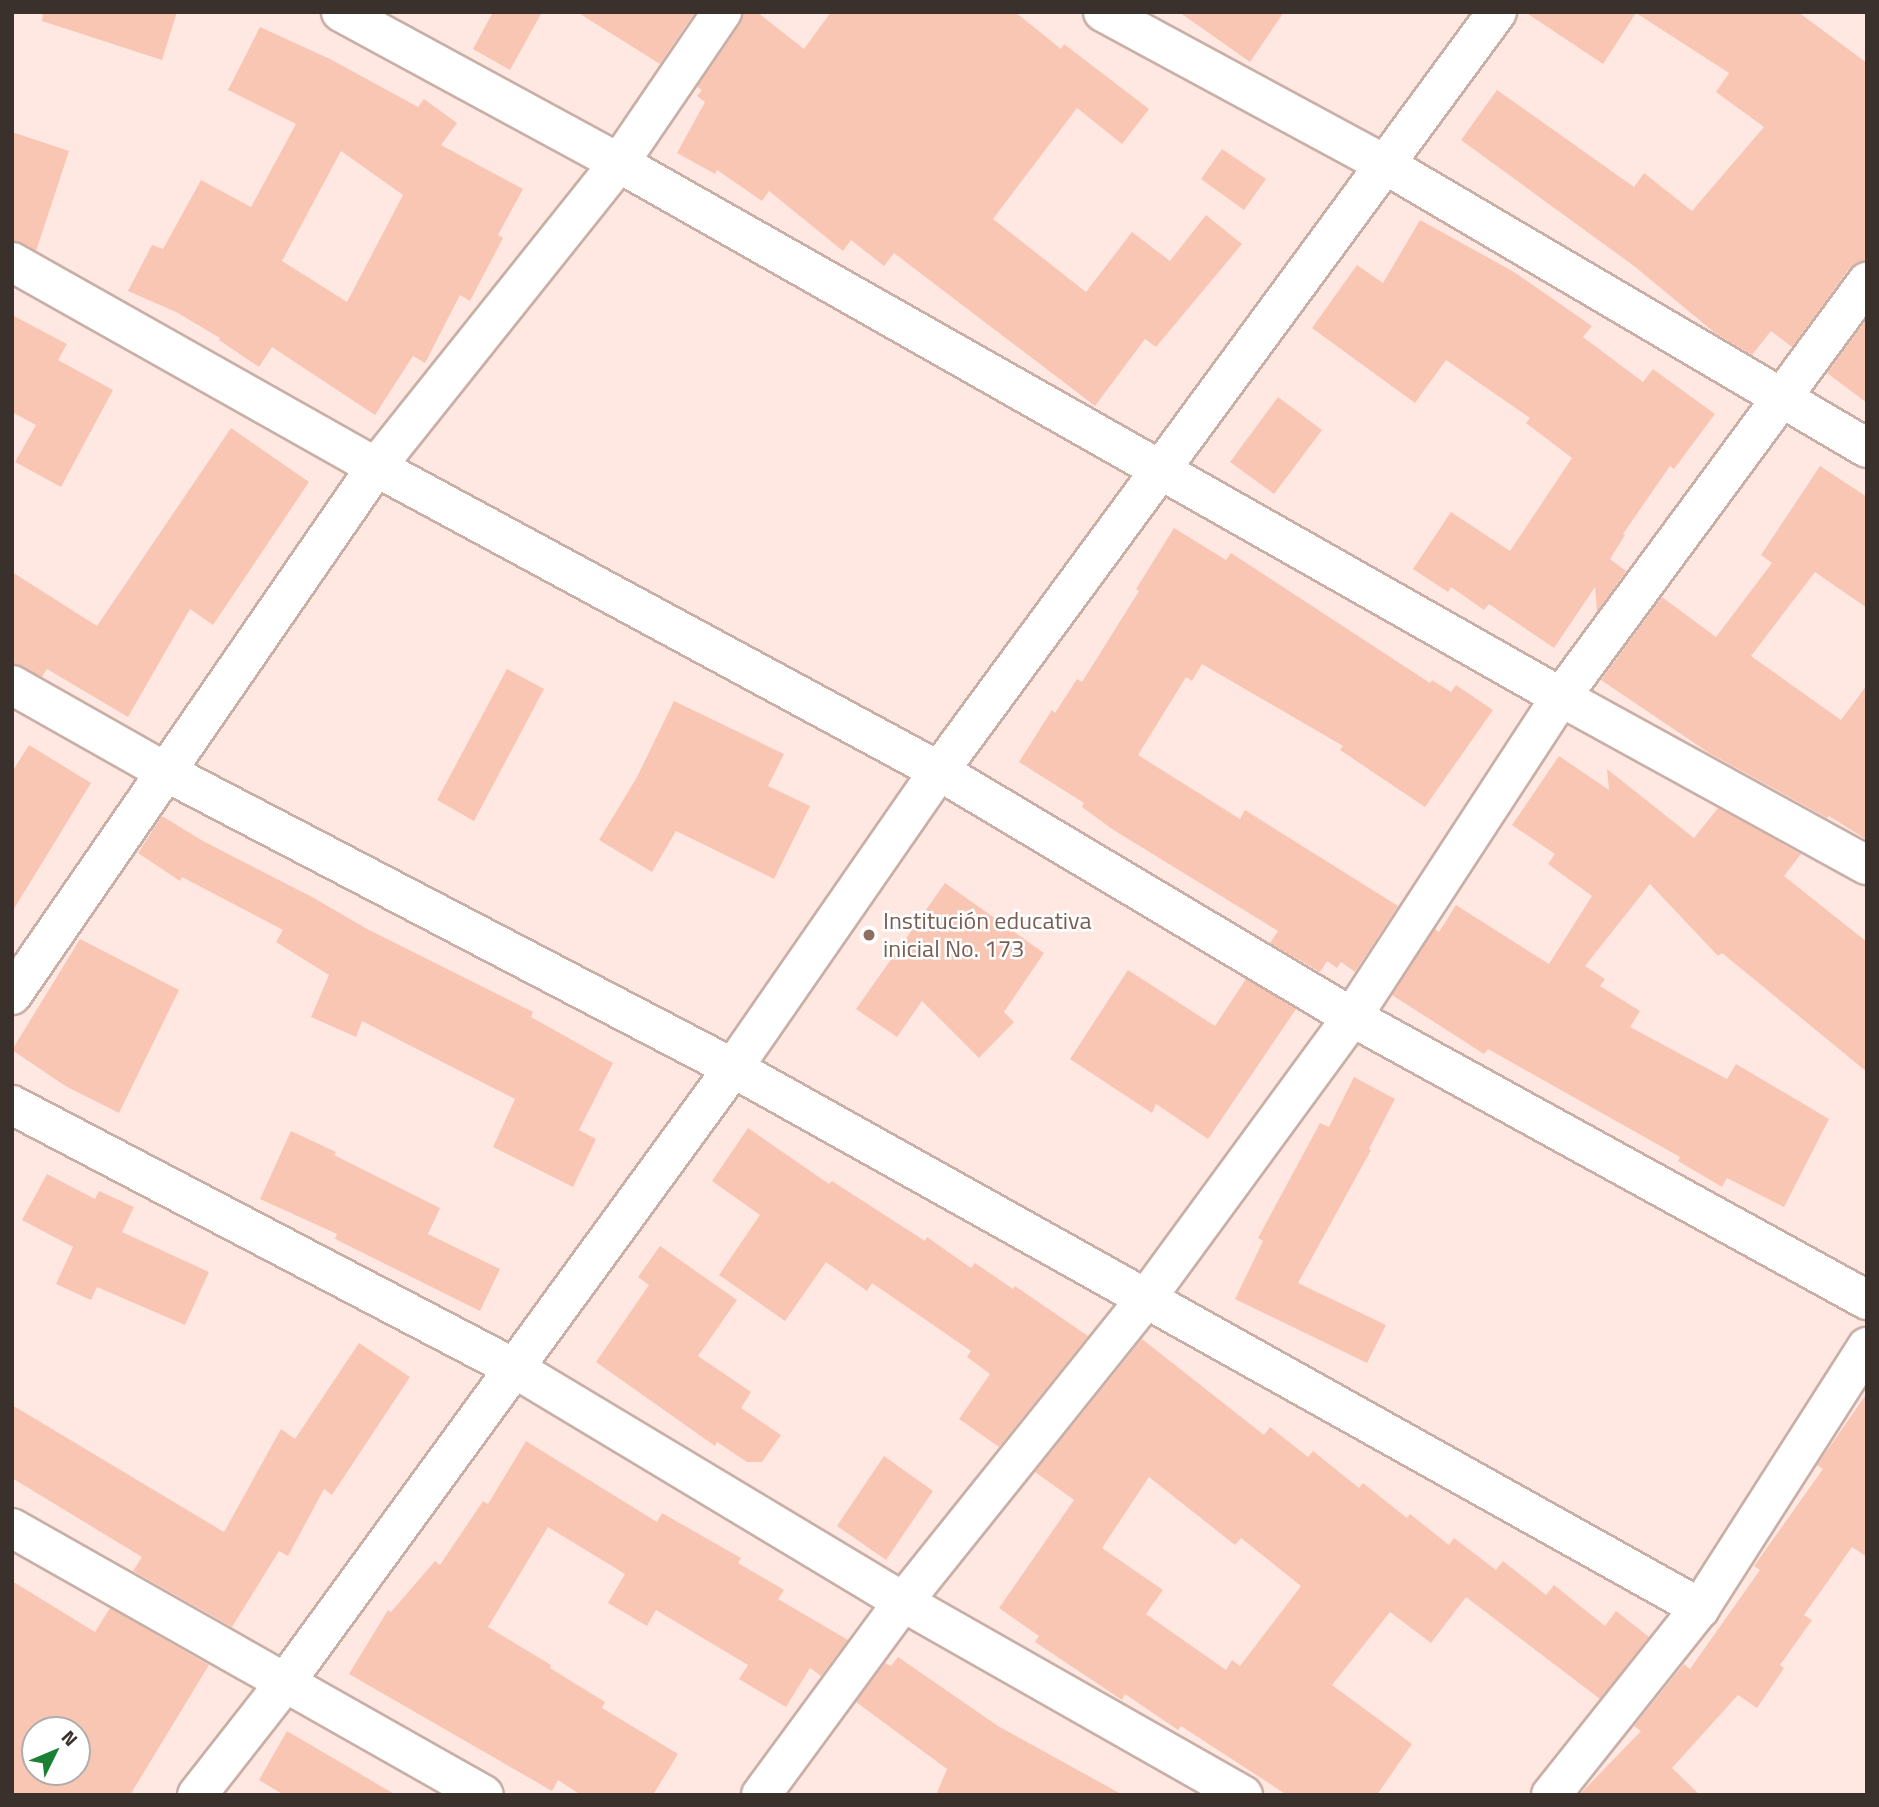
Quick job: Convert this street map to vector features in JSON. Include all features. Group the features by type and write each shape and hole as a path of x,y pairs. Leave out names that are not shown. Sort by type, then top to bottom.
{"street":[{"path":"341,12 619,163 1561,697 1867,864"},
{"path":"12,995 376,467 619,163 722,12"},
{"path":"1103,12 1385,165 1867,448"},
{"path":"197,1795 284,1684 733,1068 939,771 1497,12"},
{"path":"12,262 376,467 939,771 1352,1017 1867,1300"},
{"path":"761,1795 903,1602 1145,1300 1352,1017 1561,697 1779,397 1867,282"},
{"path":"12,685 166,772 733,1068 1700,1608"},
{"path":"12,1105 514,1368 903,1602 1243,1795"},
{"path":"1551,1795 1700,1608 1867,1347"},
{"path":"12,1528 484,1795"}],"building":[{"path":"43,12 177,12 162,60 42,21"},
{"path":"493,12 542,12 510,70 473,49"},
{"path":"577,12 695,12 660,64"},
{"path":"744,12 757,12 804,49 831,12 1015,12 1061,49 1064,44 1149,109 1122,144 1077,108 993,219 1086,292 1132,232 1170,261 1206,215 1242,244 1156,347 1145,339 1095,406 894,253 884,266 851,240 843,251 769,191 762,201 717,170 715,174 677,153 705,102 697,96 702,90 697,87 740,24"},
{"path":"1179,12 1284,12 1250,62"},
{"path":"1525,12 1798,12 1867,63 1867,261 1849,269 1792,347 1771,331 1752,355 1715,333 1634,266 1461,140 1497,90 1634,187 1644,173 1692,211 1764,127 1716,92 1729,73 1636,13 1603,64"},
{"path":"260,27 330,59 418,107 424,99 457,123 441,145 523,189 498,235 503,238 470,301 460,295 425,363 413,356 375,415 272,347 259,367 219,340 220,338 176,312 128,291 152,245 163,249 201,180 251,207 296,124 228,90","holes":["341,151 403,195 347,302 282,261"]},
{"path":"12,132 69,151 36,251 12,240"},
{"path":"1222,149 1266,179 1244,210 1201,179"},
{"path":"1420,220 1514,272 1592,326 1583,337 1643,382 1653,369 1715,414 1674,469 1670,466 1623,534 1625,535 1610,559 1626,571 1597,612 1595,587 1554,648 1489,604 1484,610 1451,587 1448,592 1413,569 1451,512 1510,551 1572,458 1526,423 1530,418 1446,360 1415,403 1312,328 1357,265 1383,283"},
{"path":"12,315 67,344 58,360 113,390 61,487 15,462 36,425 12,412"},
{"path":"1867,319 1867,403 1827,373"},
{"path":"1278,397 1322,430 1274,494 1230,462"},
{"path":"231,428 309,482 213,625 190,609 128,717 47,669 42,677 12,663 12,572 97,626"},
{"path":"1820,466 1867,497 1867,608 1815,572 1751,656 1841,720 1867,685 1867,840 1829,816 1827,818 1709,753 1601,680 1662,597 1716,637 1772,563 1761,555"},
{"path":"1174,528 1226,560 1231,553 1430,683 1432,680 1451,692 1456,685 1493,710 1425,807 1340,750 1343,746 1202,664 1192,681 1186,677 1138,755 1240,819 1245,810 1398,906 1355,972 1341,962 1337,968 1327,961 1320,972 1270,943 1278,931 1112,829 1082,807 1084,803 1019,762 1052,710 1055,713 1077,679 1082,682 1139,591 1136,589"},
{"path":"507,669 544,689 474,821 437,800"},
{"path":"674,701 784,754 768,786 810,806 774,879 676,831 652,872 599,840 637,777"},
{"path":"29,745 91,783 12,912 12,772"},
{"path":"1559,756 1609,790 1607,769 1694,838 1718,808 1801,854 1784,876 1867,942 1867,1072 1722,953 1718,956 1650,884 1585,966 1605,979 1600,986 1640,1011 1630,1027 1727,1079 1736,1064 1829,1119 1784,1207 1727,1178 1722,1187 1678,1161 1680,1157 1488,1049 1484,1054 1392,995 1435,929 1439,932 1456,905 1549,964 1592,896 1548,864 1555,854 1512,825"},
{"path":"162,816 203,841 312,897 369,930 533,1012 531,1017 613,1063 579,1130 596,1139 573,1187 493,1147 515,1099 362,1021 356,1037 311,1017 329,975 276,942 283,930 182,877 180,881 138,853"},
{"path":"945,883 1044,953 1004,1012 1014,1022 979,1058 922,1001 897,1037 856,1009"},
{"path":"80,939 179,990 119,1113 67,1087 12,1050"},
{"path":"1128,970 1215,1026 1246,979 1296,1009 1208,1139 1156,1104 1152,1113 1070,1059"},
{"path":"1354,1077 1395,1099 1369,1149 1371,1150 1298,1283 1386,1325 1367,1363 1235,1299 1263,1241 1258,1238 1320,1123 1329,1127"},
{"path":"748,1128 829,1184 832,1181 925,1241 927,1237 971,1268 975,1263 1013,1289 1015,1286 1088,1336 999,1447 959,1419 990,1374 967,1357 971,1351 872,1283 867,1291 826,1262 785,1321 719,1275 760,1215 712,1181"},
{"path":"291,1131 440,1208 428,1234 500,1269 480,1311 335,1239 337,1234 260,1199"},
{"path":"47,1174 95,1199 99,1191 134,1207 122,1232 209,1272 185,1325 97,1287 91,1300 56,1284 73,1247 22,1220"},
{"path":"660,1246 737,1300 698,1356 751,1392 741,1408 781,1435 762,1462 747,1462 717,1442 715,1446 596,1362 649,1285 638,1277"},
{"path":"1142,1339 1264,1435 1270,1427 1308,1457 1313,1451 1359,1488 1363,1483 1407,1518 1410,1514 1449,1545 1454,1538 1496,1570 1503,1561 1546,1595 1554,1585 1605,1626 1616,1611 1649,1637 1600,1699 1466,1597 1431,1643 1390,1612 1332,1685 1412,1744 1377,1795 1287,1795 1181,1726 1178,1730 1125,1694 1122,1700 1035,1642 1039,1636 999,1608 1074,1500 1035,1472","holes":["1149,1477 1235,1545 1241,1538 1301,1586 1240,1666 1232,1660 1226,1670 1146,1614 1163,1590 1102,1548"]},
{"path":"359,1343 410,1377 332,1495 324,1489 288,1556 279,1551 232,1627 133,1571 142,1557 12,1478 12,1405 224,1532 281,1429 295,1439"},
{"path":"1867,1393 1867,1557 1852,1547 1804,1615 1812,1620 1780,1665 1784,1668 1757,1708 1738,1695 1672,1768 1700,1795 1579,1795 1641,1731 1634,1726 1684,1664 1690,1669 1760,1570 1754,1566 1823,1469 1817,1465"},
{"path":"526,1441 657,1522 662,1513 741,1558 738,1563 784,1590 778,1599 848,1640 821,1676 810,1668 786,1707 739,1679 748,1665 656,1610 647,1626 608,1603 625,1574 548,1527 488,1627 605,1702 602,1708 678,1754 653,1795 581,1795 558,1780 552,1791 349,1674 388,1610 391,1612 435,1561 440,1565 483,1501 488,1504"},
{"path":"884,1456 933,1491 886,1560 837,1526"},
{"path":"12,1581 95,1632 110,1608 209,1665 130,1795 12,1795"},
{"path":"898,1657 998,1726 1123,1795 936,1795 947,1769 856,1702 885,1663 891,1666"},
{"path":"287,1731 396,1795 284,1795 259,1780"}],"place":[{"name":"Institución educativa inicial No. 173","path":"869,935"}]}
